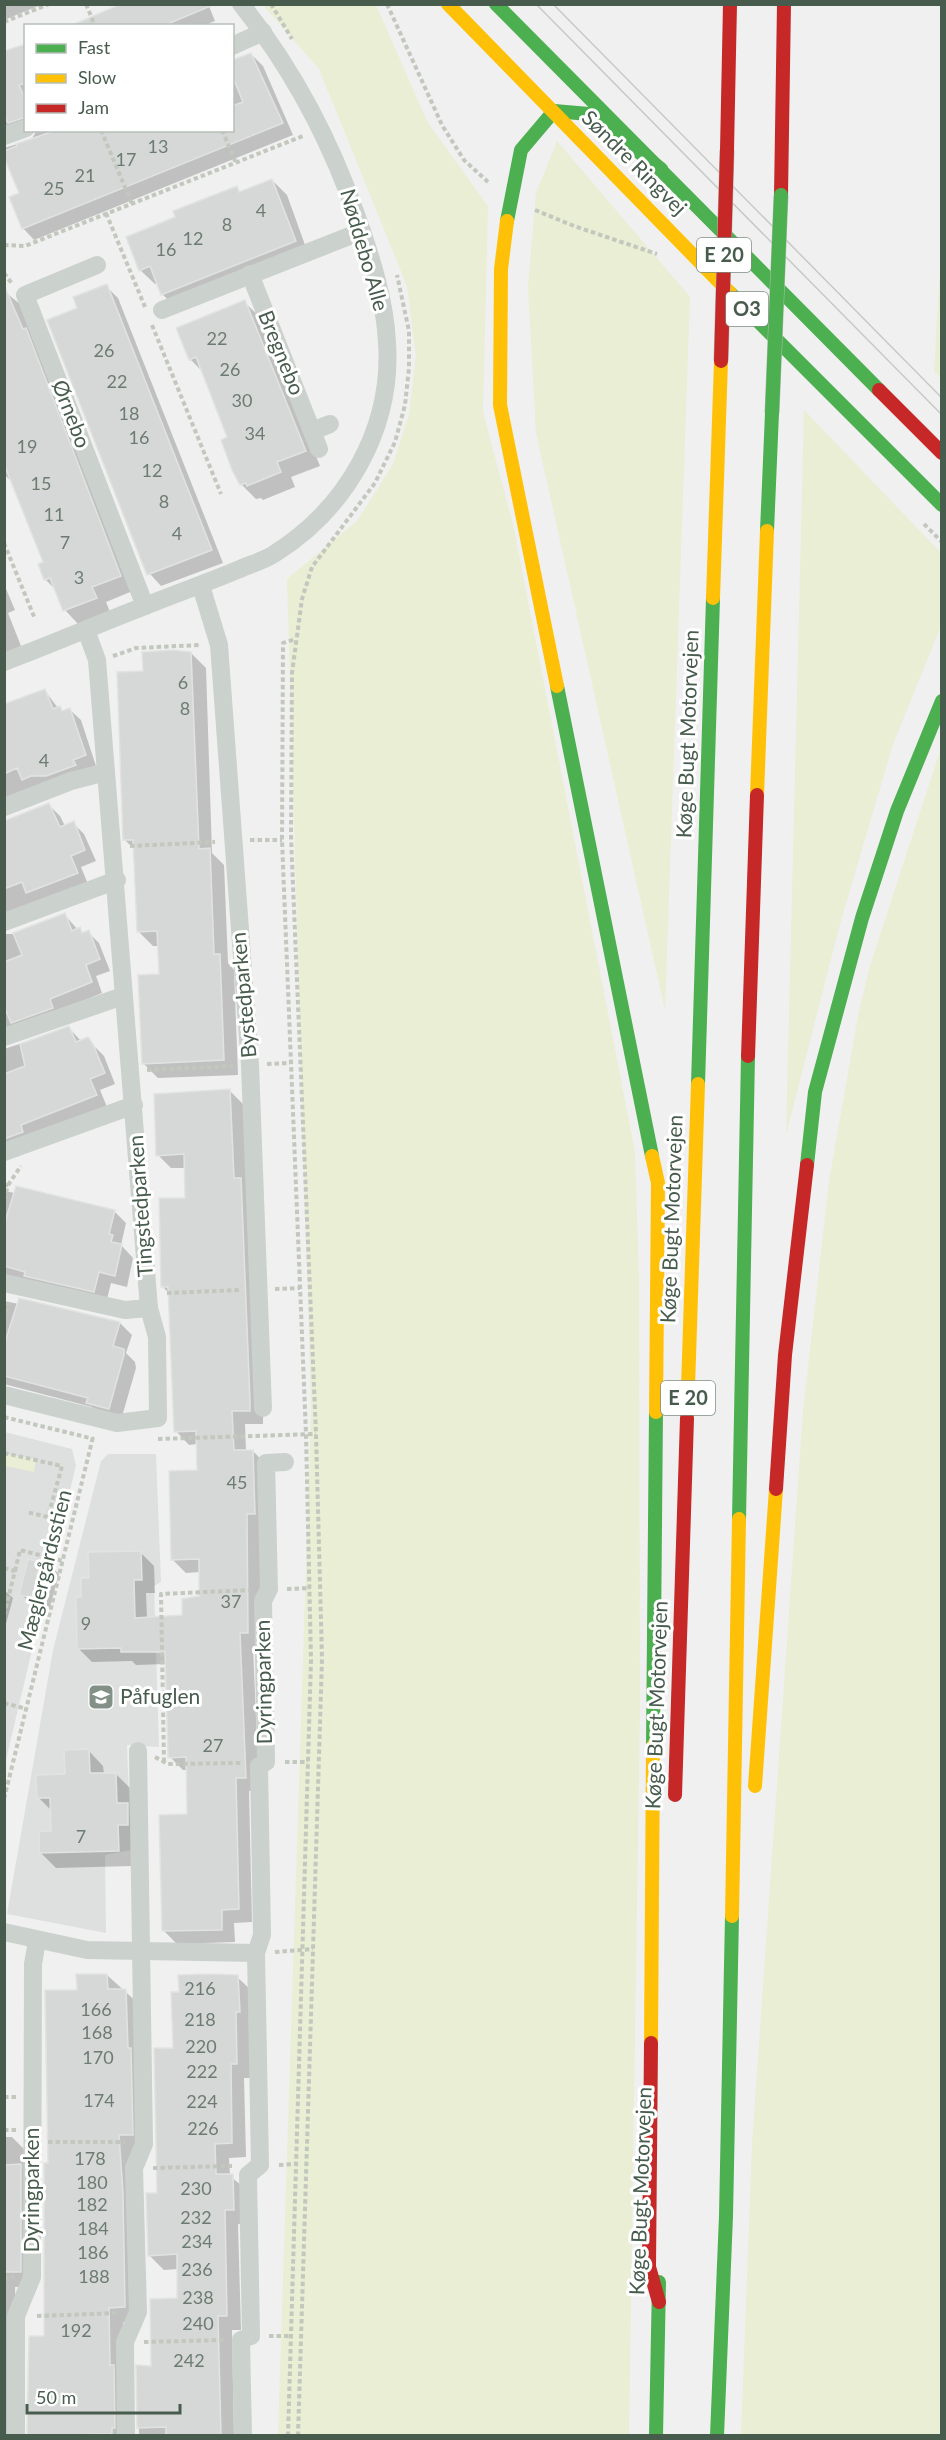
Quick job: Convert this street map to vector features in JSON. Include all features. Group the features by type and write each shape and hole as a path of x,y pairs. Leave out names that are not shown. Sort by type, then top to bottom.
{"main road":[{"name":"Søndre Ringvej","path":"448,4 688,247 800,365 942,505"},
{"name":"Søndre Ringvej","path":"496,4 942,453"},
{"name":"Køge Bugt Motorvejen","path":"674,1811 721,361 730,4"},
{"name":"E 20","path":"717,2436 726,2216 750,969 780,195 784,4"},
{"path":"659,2302 649,2267 658,1183 500,405 501,269 509,209 521,150 554,111 589,114 661,169"},
{"path":"754,1797 784,1355 815,1092 865,907 897,811 942,701"},
{"path":"726,2216 746,1917"},
{"name":"Køge Bugt Motorvejen","path":"656,2436 665,2111"}],"street":[{"name":"Nøddebo Alle","path":"4,662 273,555 313,524 341,495 364,458 380,417 386,380 387,343 381,300 362,231 322,129 263,32 241,4"},
{"path":"234,45 263,32"},
{"path":"4,136 24,129"},
{"path":"154,316 250,274 362,231"},
{"name":"Ørnebo","path":"97,265 25,295 145,606"},
{"name":"Bregnebo","path":"250,274 319,449"},
{"path":"312,431 330,424"},
{"name":"Bystedparken","path":"201,585 219,645 250,1065 264,1407"},
{"name":"Tingstedparken","path":"4,1395 117,1424 158,1418 157,1337 148,1301 134,1105 123,996 117,880 97,660 86,630"},
{"path":"4,807 71,781 106,772"},
{"path":"4,922 117,880"},
{"path":"4,1037 123,996"},
{"name":"Tingstedparken","path":"4,1152 134,1105"},
{"path":"4,1283 125,1310 148,1301"},
{"name":"Dyringparken","path":"243,2436 241,2340 251,2336 248,2175 260,2165 256,1953 262,1935 259,1766 266,1762 263,1601 269,1589 275,1463"},
{"path":"126,2436 125,2342 138,2312 134,2168 144,2144 138,1751"},
{"path":"4,1932 37,1941 87,1950 256,1953"},
{"name":"Dyringparken","path":"16,2436 16,2316 32,2277 33,1964 37,1941"}],"path":[{"path":"4,22 49,4"},
{"path":"86,4 94,24"},
{"path":"271,4 297,47"},
{"path":"387,4 442,125 464,160 493,186"},
{"path":"4,245 25,246 322,129"},
{"path":"102,132 132,204"},
{"path":"223,132 236,163"},
{"path":"106,213 154,316 221,494"},
{"path":"298,2436 322,1658 316,1434 291,837 292,673 302,599 312,567 375,483 395,442 405,405 409,331 397,274"},
{"path":"4,543 35,619"},
{"path":"288,2436 311,1660 306,1434 282,840 283,644 296,639"},
{"path":"97,660 136,648 219,645"},
{"path":"113,848 282,840"},
{"path":"130,1073 290,1063"},
{"path":"4,1185 8,1185 4,1200"},
{"path":"148,1301 259,1289"},
{"path":"264,1407 275,1463"},
{"name":"Mæglergårdsstien","path":"4,1799 97,1418"},
{"path":"4,1454 62,1466 48,1517 27,1512"},
{"path":"4,1615 20,1550 63,1561"},
{"path":"4,1568 15,1571"},
{"path":"164,1762 161,1594 269,1589"},
{"path":"4,1703 27,1709"},
{"path":"138,1751 146,1751 168,1764 266,1762"},
{"path":"256,1953 313,1949"},
{"path":"32,2142 114,2141 144,2144"},
{"path":"134,2168 296,2164"},
{"path":"16,2316 138,2312"},
{"path":"125,2342 241,2340"}],"shaded area":[{"path":"5,1432 72,1449 76,1465 5,1764"},
{"name":"Påfuglen","path":"108,1454 156,1454 161,1582 154,1586 159,1747 127,1745 131,1850 105,1855 106,1933 7,1914 53,1650 101,1461"}],"green space":[{"path":"263,5 376,5 428,123 488,206 483,412 513,524 635,1152 639,1279 640,1706 629,2435 278,2435 311,1410 287,579 357,521 393,464 409,414 416,356 407,286 319,69"},
{"path":"557,141 690,297 665,1010 536,433 528,286 536,193"},
{"path":"941,251 942,379 934,371"},
{"path":"804,410 941,553 941,626 893,744 840,924 786,1135"},
{"path":"941,748 941,2435 741,2435 752,2144 803,1411 829,1181 858,1016 869,969"},
{"path":"5,1454 36,1459 34,1472 5,1466"}],"building":[{"path":"121,4 213,4 168,24 75,24"},
{"path":"24,45 24,84 19,85 24,96 24,118 8,123 4,115 4,51"},
{"path":"251,53 283,123 22,229 9,197 19,193 4,157 4,151 17,146 16,144 51,132 234,132 234,105 243,102 234,80 234,59"},
{"path":"272,179 296,241 161,295 150,266 139,271 126,237 175,217 173,211 237,186 239,192"},
{"path":"107,284 212,550 147,575 47,320 77,308 73,297"},
{"path":"4,285 23,329 26,328 121,576 92,587 97,598 63,611 50,578 44,580 38,564 43,562 4,464"},
{"path":"245,300 306,451 277,462 281,472 247,486 246,483 240,485 232,470 221,440 227,437 196,357 189,360 176,328"},
{"path":"173,650 191,652 199,849 210,848 214,954 220,954 224,1060 142,1064 138,975 159,974 157,931 137,932 133,840 123,840 117,672 143,671 142,652"},
{"path":"45,689 53,709 60,706 62,711 70,708 86,755 73,760 76,765 46,776 31,776 22,780 17,768 4,774 4,704"},
{"path":"49,803 60,827 74,821 85,850 71,856 78,873 26,893 22,882 4,889 4,821"},
{"path":"65,913 72,931 80,927 82,933 89,930 100,959 86,965 92,982 50,999 53,1008 11,1023 4,1006 4,962 22,955 13,933"},
{"path":"69,1026 76,1042 88,1037 105,1073 90,1079 97,1095 21,1125 23,1132 4,1139 4,1074 25,1066 20,1044"},
{"path":"230,1089 234,1178 241,1178 250,1401 250,1411 232,1411 234,1450 253,1450 255,1514 247,1514 248,1633 240,1633 246,1778 236,1778 239,1909 222,1910 222,1930 162,1931 159,1815 187,1814 186,1757 168,1758 165,1652 121,1652 121,1648 77,1649 76,1597 81,1597 81,1578 89,1578 88,1552 141,1551 142,1580 134,1580 135,1618 182,1615 182,1599 199,1596 199,1559 171,1560 169,1471 197,1470 196,1431 174,1432 168,1287 161,1287 159,1198 185,1198 184,1154 156,1156 154,1094"},
{"path":"16,1186 115,1210 109,1234 113,1235 111,1242 122,1244 115,1276 99,1272 94,1292 24,1276 25,1272 4,1266 4,1225"},
{"path":"19,1298 120,1322 113,1346 124,1349 124,1355 109,1409 86,1403 88,1398 4,1376 4,1345"},
{"path":"28,1559 52,1565 43,1600 19,1595"},
{"path":"89,1749 90,1773 116,1773 117,1803 128,1803 128,1825 118,1825 119,1851 39,1853 39,1831 51,1831 50,1798 37,1798 36,1775 65,1774 64,1750"},
{"path":"76,1974 107,1974 108,1989 126,1989 128,2048 131,2048 133,2135 119,2135 123,2193 125,2307 109,2308 110,2365 114,2365 115,2428 112,2428 112,2434 27,2436 29,2336 44,2336 44,2163 48,2163 45,1990 77,1990"},
{"path":"178,1975 238,1975 240,2012 236,2012 237,2064 231,2064 232,2143 215,2144 216,2174 233,2174 234,2210 225,2210 227,2316 218,2316 221,2435 166,2436 166,2427 137,2428 136,2365 151,2366 150,2299 177,2298 177,2254 148,2256 146,2193 157,2193 154,2048 173,2048 171,1992 179,1992"},
{"path":"21,2164 21,2272 4,2272 4,2165"}],"tram line":[{"path":"536,4 942,415"},
{"path":"553,4 942,398"}],"traffic: fast":[{"path":"496,4 879,390"},
{"path":"507,221 521,150 554,111 589,114 661,169"},
{"path":"772,413 781,195"},
{"path":"730,293 942,505"},
{"path":"767,531 772,413"},
{"path":"698,1084 713,598"},
{"path":"557,686 652,1156"},
{"path":"807,1165 815,1092 862,918 897,811 942,701"},
{"path":"739,1519 748,1056"},
{"path":"653,1746 656,1412"},
{"path":"717,2436 726,2216 732,1916"},
{"path":"656,2436 659,2282"}],"traffic: slow":[{"path":"448,4 730,293"},
{"path":"507,221 501,269 500,405 557,686"},
{"path":"713,598 721,361"},
{"path":"757,795 767,531"},
{"path":"687,1418 698,1084"},
{"path":"652,1156 658,1183 656,1412"},
{"path":"755,1786 776,1489"},
{"path":"732,1916 739,1519"},
{"path":"651,2043 653,1746"}],"traffic: jam":[{"path":"727,150 730,4"},
{"path":"781,195 784,4"},
{"path":"721,361 727,150"},
{"path":"879,390 942,453"},
{"path":"748,1056 757,795"},
{"path":"776,1489 785,1355 807,1165"},
{"path":"675,1795 687,1418"},
{"path":"651,2043 649,2267 659,2302"}],"place":[{"name":"Påfuglen","path":"101,1697"}]}
